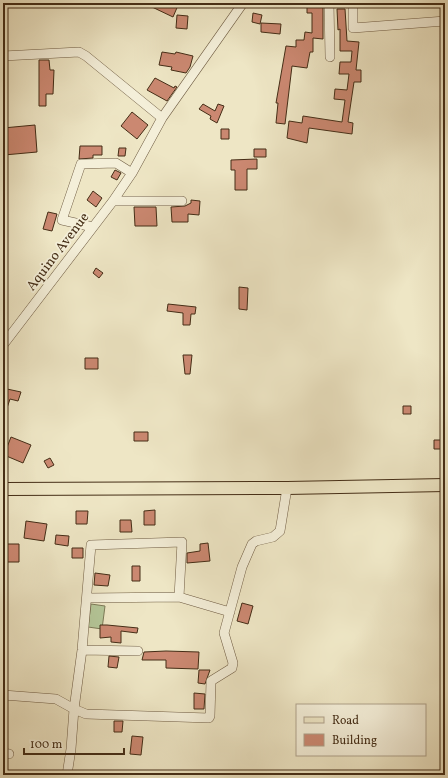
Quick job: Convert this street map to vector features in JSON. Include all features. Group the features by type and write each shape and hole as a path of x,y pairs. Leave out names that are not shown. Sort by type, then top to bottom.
{"main road":[{"path":"3,489 287,488 445,485"}],"street":[{"name":"Aquino Avenue","path":"3,345 113,201 132,173 162,118 243,3"},
{"path":"329,3 330,57"},
{"path":"353,3 353,28 445,21"},
{"path":"3,56 79,52 86,56 162,118"},
{"path":"93,227 62,220 81,164 116,163 132,173"},
{"path":"113,201 182,200"},
{"path":"3,695 56,699 86,714 209,718 211,681 232,668 233,663 224,632 242,567 252,544 256,541 273,537 280,531 287,488"},
{"path":"67,775 88,598 92,545 182,542 179,597"},
{"path":"88,598 179,597 230,612"},
{"path":"82,650 138,651"}],"green space":[{"path":"91,604 105,606 102,629 88,627"}],"building":[{"path":"154,3 179,3 173,17 152,7"},
{"path":"307,4 323,5 323,39 313,38 313,52 310,52 307,68 292,66 285,124 276,123 278,103 276,103 286,46 296,47 296,40 304,40 305,32 312,33 312,13 307,13"},
{"path":"337,9 345,9 347,41 359,42 356,70 361,70 361,82 354,82 348,122 353,123 352,134 309,128 307,143 287,138 289,121 302,123 303,116 342,122 345,100 334,99 335,89 347,90 349,74 339,74 340,62 351,62 352,51 340,51 340,29 338,30"},
{"path":"253,13 262,15 260,24 252,22"},
{"path":"177,15 188,16 187,29 176,28"},
{"path":"261,23 281,24 280,34 261,32"},
{"path":"162,52 175,54 176,52 193,56 190,67 186,73 171,70 172,67 159,65"},
{"path":"39,60 49,60 50,70 54,70 53,94 46,94 46,106 39,106"},
{"path":"155,78 174,88 175,86 177,87 167,101 147,90"},
{"path":"203,104 215,111 218,104 224,106 217,123 210,119 211,116 199,109"},
{"path":"132,112 148,125 137,139 121,126"},
{"path":"35,125 37,152 4,155 3,128"},
{"path":"221,129 229,129 229,139 221,139"},
{"path":"80,146 102,146 102,155 93,155 93,158 79,159"},
{"path":"119,148 126,148 125,156 118,156"},
{"path":"254,149 266,149 266,157 254,157"},
{"path":"257,159 257,169 247,169 247,190 235,190 235,170 231,170 231,160"},
{"path":"115,170 121,173 117,180 111,177"},
{"path":"93,191 102,198 96,207 87,200"},
{"path":"191,200 200,201 199,215 188,214 188,222 172,222 171,207 185,206 191,203"},
{"path":"134,207 156,207 157,226 135,226"},
{"path":"48,212 57,214 52,231 43,229"},
{"path":"96,268 103,273 99,278 93,273"},
{"path":"239,287 248,288 247,310 239,309"},
{"path":"168,304 196,307 195,314 191,314 190,325 183,325 183,313 167,311"},
{"path":"183,355 192,355 190,374 185,374"},
{"path":"85,358 98,358 98,369 85,369"},
{"path":"7,389 21,392 18,401 10,399 4,417 3,400"},
{"path":"403,406 411,406 411,414 403,414"},
{"path":"134,432 148,432 148,441 134,441"},
{"path":"11,437 31,445 23,463 4,455"},
{"path":"434,440 441,440 441,449 434,449"},
{"path":"50,458 54,465 48,468 44,461"},
{"path":"155,510 155,525 144,525 144,511"},
{"path":"76,511 88,511 87,524 76,524"},
{"path":"120,520 131,520 132,532 120,532"},
{"path":"26,521 47,524 44,541 24,538"},
{"path":"56,535 69,536 68,546 55,544"},
{"path":"208,543 210,561 187,563 187,553 200,551 200,544"},
{"path":"7,544 19,544 19,562 7,562"},
{"path":"72,548 83,548 83,558 72,558"},
{"path":"132,566 140,566 140,581 132,581"},
{"path":"95,573 110,575 108,586 94,585"},
{"path":"242,603 253,606 248,624 237,621"},
{"path":"100,625 138,628 137,633 121,631 121,643 111,642 111,637 100,638"},
{"path":"144,652 199,652 198,669 166,668 166,660 142,660"},
{"path":"109,656 119,657 117,668 108,667"},
{"path":"199,670 210,670 205,684 198,683"},
{"path":"194,693 205,694 204,709 194,709"},
{"path":"114,721 123,721 122,732 114,732"},
{"path":"132,736 143,737 141,755 130,754"}]}
